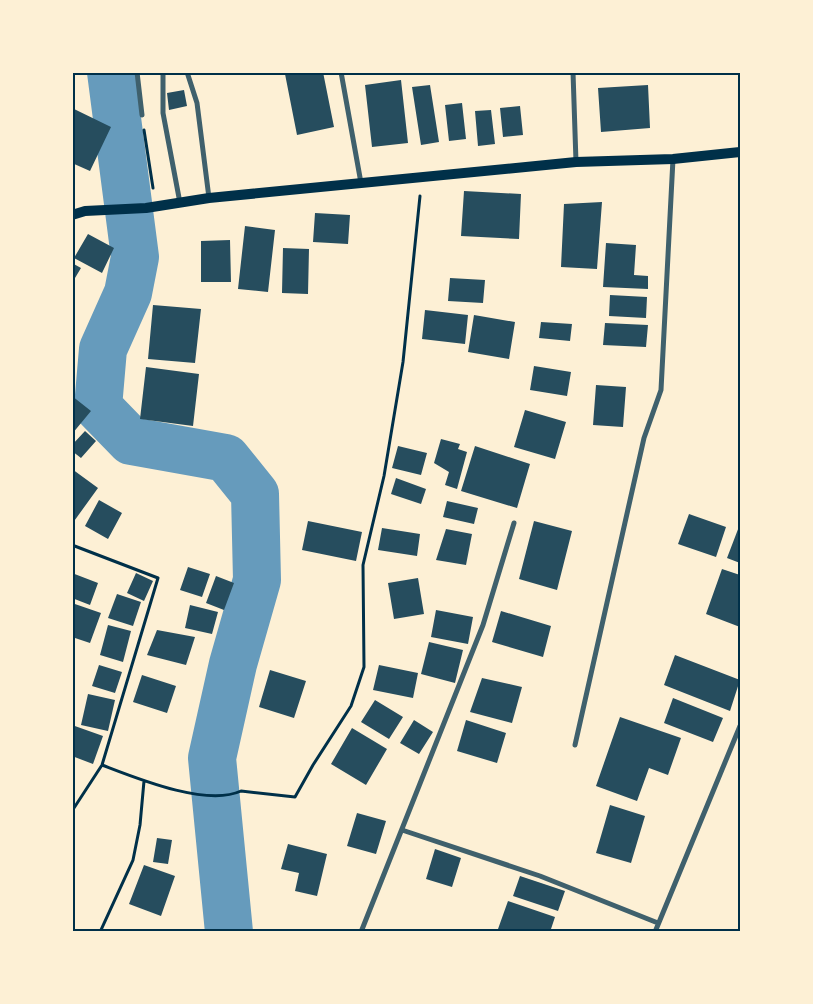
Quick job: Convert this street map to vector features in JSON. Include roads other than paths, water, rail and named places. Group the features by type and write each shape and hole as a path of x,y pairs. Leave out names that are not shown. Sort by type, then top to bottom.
{"main road":[{"path":"74,213 119,211 209,198 576,162 674,159 740,152"}],"street":[{"path":"137,72 142,115"},
{"path":"163,72 163,113 180,203"},
{"path":"187,72 196,103 209,198"},
{"path":"342,72 361,184"},
{"path":"573,72 576,162"},
{"path":"575,744 644,438 661,390 674,159"},
{"path":"361,932 483,625 514,523"},
{"path":"655,932 740,730"},
{"path":"402,830 540,876 658,922"}],"waterway":[{"path":"111,72 135,257 128,293 103,349 98,407 131,441 226,458 255,494 257,580 233,664 212,758 229,932"}]}
